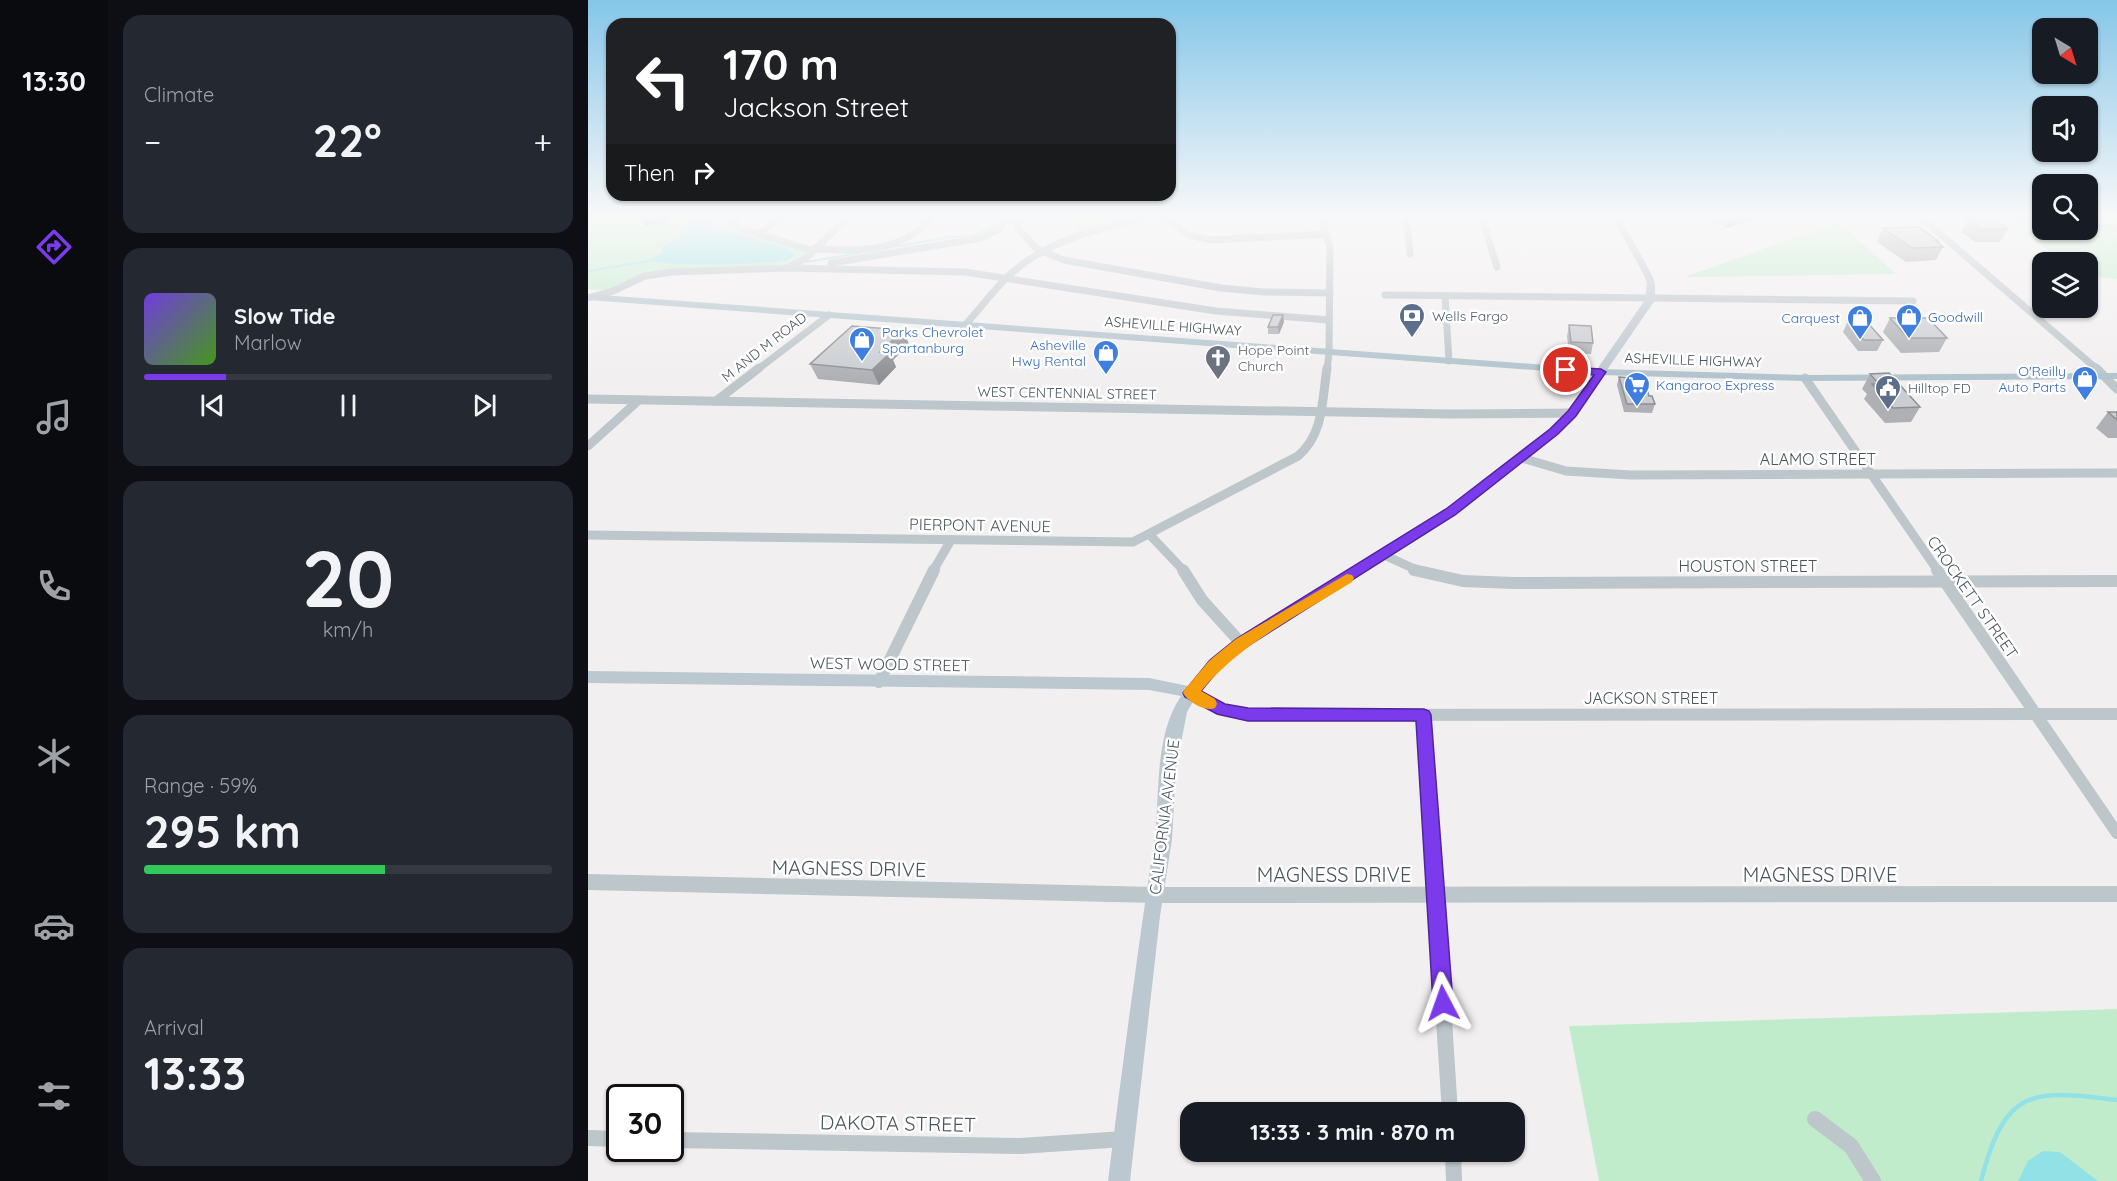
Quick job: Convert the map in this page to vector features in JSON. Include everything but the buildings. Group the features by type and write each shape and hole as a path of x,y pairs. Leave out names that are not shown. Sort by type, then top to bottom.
{"main road":[{"path":"1645,270 1651,284 1650,300"},
{"name":"ASHEVILLE HIGHWAY","path":"589,297 1601,372 1805,378 2117,376"},
{"name":"CALIFORNIA AVENUE","path":"1119,1181 1174,731 1180,710 1215,664 1241,643 1451,512 1558,428 1572,413 1650,300"},
{"name":"WEST WOOD STREET","path":"588,677 1149,684 1191,693"}],"street":[{"path":"589,297 662,273 724,270"},
{"path":"899,270 965,272 1216,311 1329,320"},
{"path":"964,326 1008,277 1017,270"},
{"path":"1117,270 1221,288 1264,292 1330,293"},
{"name":"PIERPONT AVENUE","path":"588,535 1132,542 1150,535 1305,451 1316,434 1329,353 1331,270"},
{"path":"1980,270 2117,388"},
{"path":"1384,295 1650,300 1913,301"},
{"path":"1445,296 1449,361"},
{"name":"M AND M ROAD","path":"716,401 829,315"},
{"name":"CROCKETT STREET","path":"1805,378 2117,833"},
{"name":"WEST CENTENNIAL STREET","path":"588,399 1319,412 1572,413"},
{"path":"588,446 639,400"},
{"path":"1545,414 1552,418 1558,428"},
{"name":"ALAMO STREET","path":"1522,458 1554,469 1603,474 2117,473"},
{"path":"1150,535 1176,560 1202,600 1241,643"},
{"path":"879,682 940,557 951,540"},
{"name":"HOUSTON STREET","path":"1384,555 1419,573 1461,581 1513,583 2117,581"},
{"name":"JACKSON STREET","path":"1191,693 1222,710 1248,715 2117,714"},
{"path":"1424,715 1449,1102"},
{"name":"MAGNESS DRIVE","path":"588,882 1155,895 2117,894"},
{"path":"1815,1119 1851,1146 1873,1181"},
{"path":"588,1138 606,1139"},
{"name":"DAKOTA STREET","path":"684,1140 1020,1146 1124,1139"},
{"path":"1453,1162 1454,1181"}],"green space":[{"path":"588,270 748,270 645,276 612,291 588,289"},
{"path":"1704,270 1892,270 1896,274 1685,277"},
{"path":"2098,270 2117,270 2117,279 2098,277"},
{"path":"2117,1009 2117,1181 1599,1181 1569,1026"}],"water":[{"path":"2043,1151 2060,1152 2098,1181 2018,1181 2028,1161"}],"waterway":[{"path":"588,271 593,270"},
{"path":"1981,1181 1990,1150 2000,1128 2012,1112 2026,1102 2043,1096 2063,1095 2117,1100"}],"slow traffic":[{"path":"1210,704 1191,693 1215,664 1241,643 1347,578"}],"place":[{"name":"Wells Fargo","path":"1412,339"},
{"name":"Goodwill","path":"1909,340"},
{"name":"Carquest","path":"1860,341"},
{"name":"Parks Chevrolet Spartanburg","path":"862,363"},
{"name":"Asheville Hwy Rental","path":"1106,376"},
{"name":"Hope Point Church","path":"1218,381"},
{"name":"O'Reilly Auto Parts","path":"2085,402"},
{"name":"Kangaroo Express","path":"1637,408"},
{"name":"Hilltop FD","path":"1888,411"}],"route":[{"path":"1443,1003 1424,715 1248,715 1222,710 1191,693 1215,664 1241,643 1451,512 1560,426 1586,395 1601,372 1566,370"}]}
